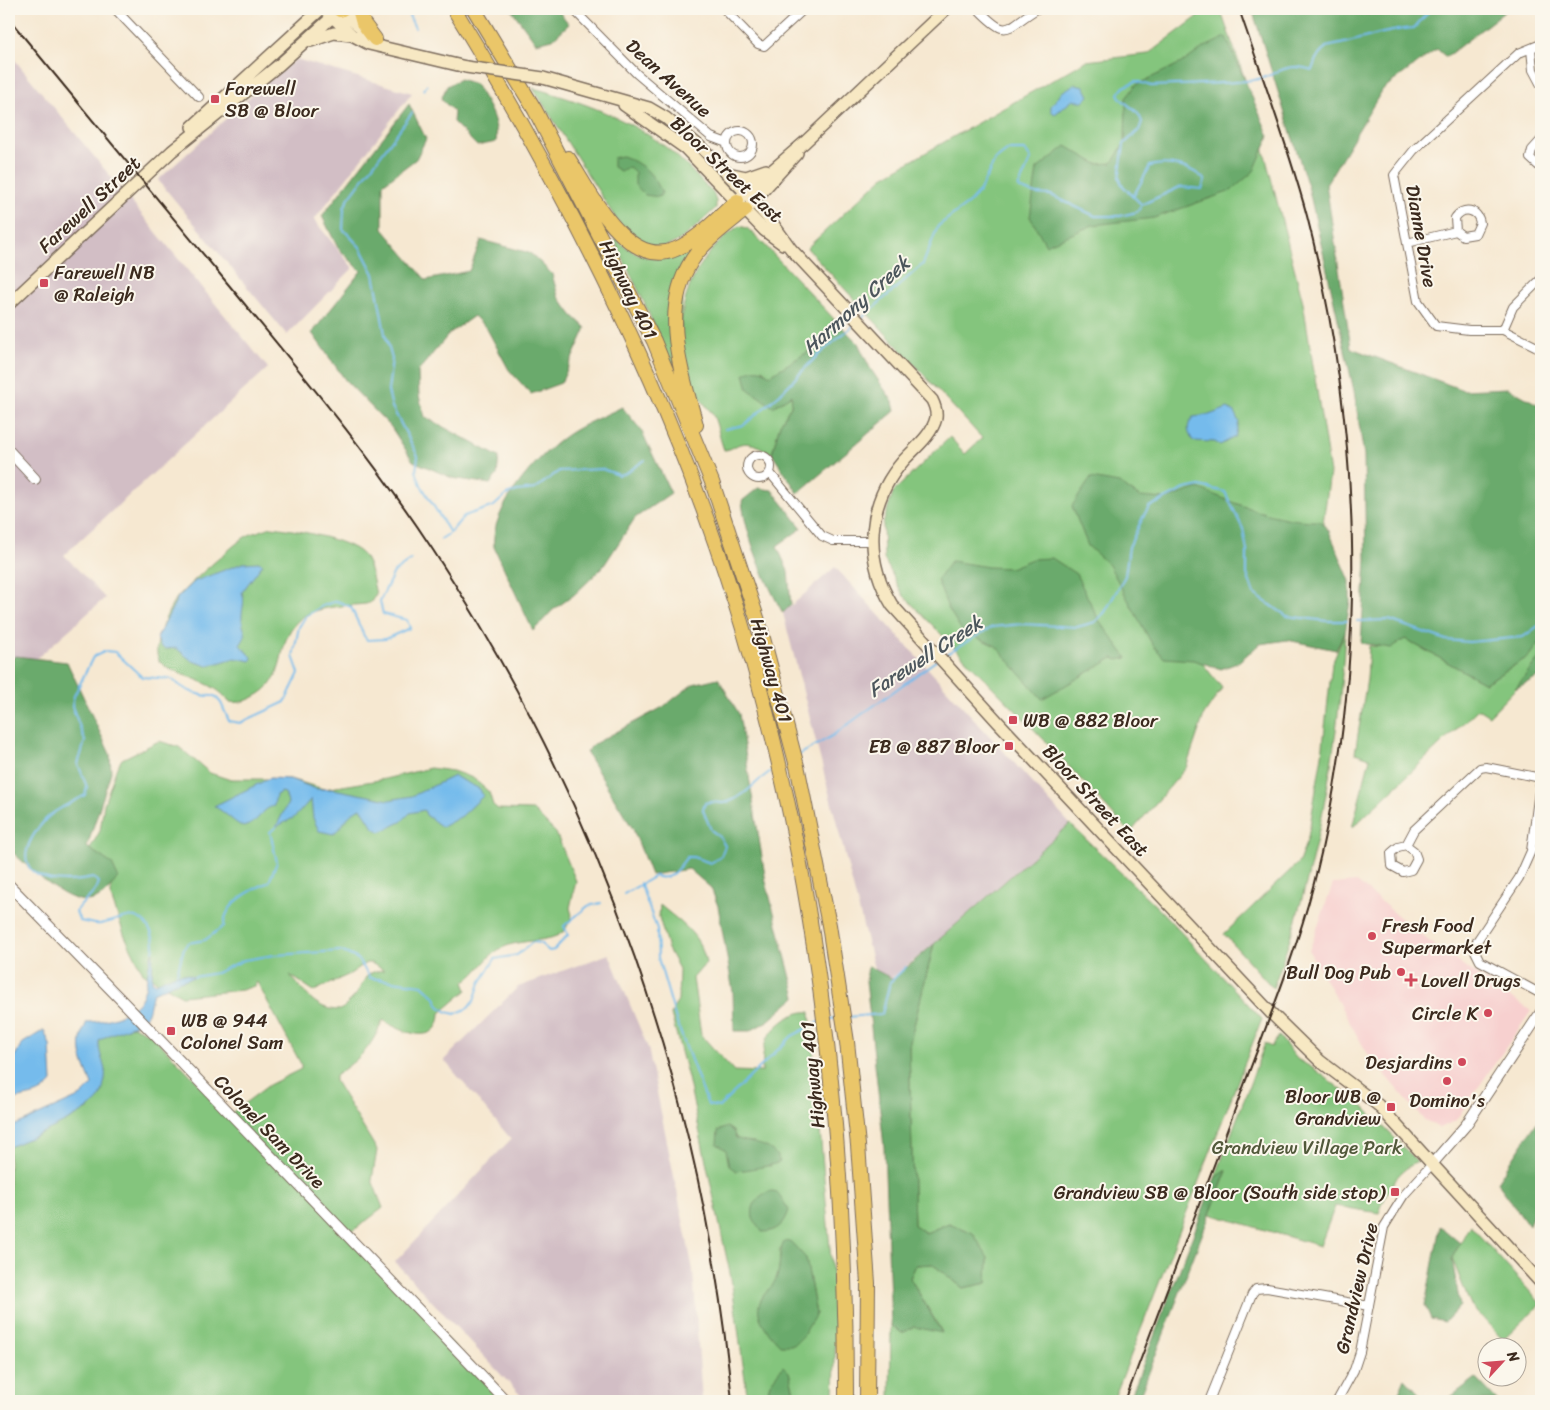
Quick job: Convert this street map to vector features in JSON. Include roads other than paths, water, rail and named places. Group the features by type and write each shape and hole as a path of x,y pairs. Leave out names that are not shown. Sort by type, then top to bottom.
{"highway":[{"path":"359,9 363,23 374,39"},
{"path":"446,9 474,42"},
{"name":"Highway 401","path":"454,9 565,201 634,340 706,518 746,640 782,774 815,942 836,1113 846,1301 846,1401"},
{"name":"Highway 401","path":"474,9 535,110 654,341 712,482 760,627 798,770 829,926 847,1042 858,1145 868,1283 867,1401"},
{"path":"535,110 617,232 637,247 658,253 675,250 745,202"},
{"path":"712,482 677,353 675,314 682,279 693,258 745,202"}],"main road":[{"path":"725,172 746,177 754,176 777,164 805,142 946,9"},
{"name":"Bloor Street East","path":"333,10 388,48"},
{"name":"Bloor Street East","path":"333,10 352,35 369,44 423,58 543,78 649,108 666,118 705,151 725,172 764,230 791,249 932,400 936,410 932,428 897,468 882,492 875,513 872,541 876,569 886,594 900,614 1271,1013 1320,1062 1378,1105 1541,1284"},
{"name":"Farewell Street","path":"9,304 172,151 299,47 333,10"},
{"name":"Farewell Street","path":"172,151 174,144 333,10"},
{"path":"299,47 325,34 352,35"},
{"name":"Bloor Street East","path":"614,98 668,134 745,202"},
{"path":"745,202 791,162 805,142"},
{"path":"745,202 777,164"}],"street":[{"path":"116,9 199,97"},
{"path":"724,9 758,44 764,46 804,9"},
{"path":"978,9 995,26 1003,29 1014,26 1037,9"},
{"name":"Dean Avenue","path":"579,11 637,74 711,137 727,143"},
{"name":"Dianne Drive","path":"1541,44 1519,54 1414,150 1394,175 1418,301 1436,326 1469,330 1503,330 1541,349"},
{"path":"1531,49 1533,70 1541,85"},
{"path":"1541,140 1532,150 1530,158 1541,168"},
{"path":"1407,242 1456,231"},
{"path":"1503,330 1513,307 1541,279"},
{"path":"9,450 35,479"},
{"path":"770,473 822,536 834,541 872,541"},
{"path":"1406,846 1414,830 1480,768 1486,767 1541,777 1531,851 1518,878 1477,941 1474,951 1480,961 1541,994"},
{"name":"Colonel Sam Drive","path":"9,886 149,1028 506,1401"},
{"path":"1432,1164 1466,1125 1541,1012"},
{"name":"Grandview Drive","path":"1337,1401 1354,1370 1360,1352 1384,1227 1400,1200 1432,1164"},
{"path":"1209,1401 1252,1294 1256,1290 1267,1288 1368,1306"}],"water":[{"path":"1075,84 1084,86 1089,96 1083,102 1073,100 1055,114 1051,111 1051,106 1062,92"},
{"path":"1228,408 1234,412 1239,422 1235,437 1220,445 1215,442 1193,441 1188,429 1193,417 1209,415"},
{"path":"258,562 263,564 242,592 244,599 242,620 245,634 240,645 252,657 251,661 235,658 208,666 192,661 176,648 165,649 160,646 157,638 178,597 195,581 243,563"},
{"path":"454,776 480,789 483,796 462,816 442,827 426,815 424,810 410,813 401,822 380,832 374,828 361,808 349,816 333,834 319,831 313,818 311,799 295,817 276,827 288,803 285,793 281,792 276,795 274,806 266,810 249,825 243,827 214,806 270,778 290,779 316,789 333,789 389,800 412,796"},
{"path":"153,951 152,982 156,983 179,974 194,977 153,993 148,1013 144,1018 133,1026 111,1034 99,1041 105,1069 105,1079 100,1097 94,1104 72,1118 9,1147 9,1128 81,1096 92,1085 80,1047 87,1022 110,1019 126,1013 138,1003 144,992"},
{"path":"44,1030 50,1045 52,1082 37,1094 9,1101 9,1059 14,1057 23,1043"}],"waterway":[{"path":"406,9 415,28"},
{"name":"Harmony Creek","path":"1142,205 1123,186 1119,178 1124,144 1139,130 1142,122 1138,113 1124,102 1118,94 1124,87 1136,81 1151,86 1240,82 1262,78 1287,68 1302,67 1312,70 1316,59 1326,47 1391,31 1414,28 1431,9"},
{"path":"424,90 427,85"},
{"path":"412,113 348,199 344,208 343,229 360,247 374,274 385,334 392,359 388,391 392,407 418,456 416,471 421,485 450,533"},
{"name":"Harmony Creek","path":"862,318 923,264 938,226 970,202 979,192 995,160 1008,150 1025,150 1031,159 1018,188 1036,194 1051,195 1095,216 1120,216 1137,212 1142,205"},
{"path":"1134,195 1150,166 1164,164 1179,166 1200,175 1205,180 1202,189 1180,187 1143,204"},
{"name":"Harmony Creek","path":"725,429 744,425 780,394 817,356 854,325"},
{"name":"Harmony Creek","path":"441,539 450,533 464,516 494,506 506,495 517,491 535,489 559,471 602,469 619,475 626,473 645,460"},
{"name":"Farewell Creek","path":"943,656 992,627 1022,624 1077,627 1095,622 1105,612 1125,576 1129,547 1149,507 1185,489 1200,486 1225,492 1243,529 1247,551 1247,574 1254,594 1287,616 1327,621 1347,621"},
{"name":"Harmony Creek","path":"153,951 152,934 146,924 140,919 128,917 98,924 80,921 76,912 95,891 99,882 93,878 74,881 58,881 44,878 33,872 27,863 27,851 33,837 46,819 59,809 85,795 87,787 78,764 85,741 72,706 74,696 93,657 106,651 115,652 142,677 172,679 192,692 215,696 221,703 229,721 240,723 285,702 299,673 293,656 299,627 306,616 324,605 337,601 351,607 367,640 385,639 410,628 407,620 383,614 380,601 394,572 411,560"},
{"name":"Farewell Creek","path":"1357,621 1389,620 1446,640 1469,642 1523,637 1541,624"},
{"name":"Farewell Creek","path":"799,755 832,736 937,660"},
{"name":"Farewell Creek","path":"624,894 655,876 670,876 687,857 711,863 721,856 725,846 720,837 711,830 703,810 705,803 725,803 734,799 746,792 773,770"},
{"path":"177,973 184,948 188,943 205,940 224,926 225,918 233,904 247,893 269,882 277,862 270,832 276,827"},
{"path":"640,883 657,929 658,958 677,1023 708,1105 719,1107 792,1036 819,1022"},
{"name":"Farewell Creek","path":"194,977 216,973 244,960 274,955 341,951 358,959 370,978 422,985 434,996 439,1006 447,1012 455,1014 468,1008 474,1001 480,983 495,959 517,955 533,942 540,943 549,951 554,950 568,935 564,926 588,906 601,903"},
{"path":"848,1017 882,1014 890,982 906,967"},
{"path":"828,1019 839,1018"}],"railway":[{"path":"1125,1401 1270,1017 1298,937 1314,883 1332,800 1344,717 1351,633 1352,549 1348,465 1339,381 1326,298 1300,190 1239,9"},
{"path":"9,19 337,417 386,483 433,550 493,647 546,748 594,851 635,957 669,1066 697,1176 718,1288 732,1401"}],"place":[{"name":"Farewell SB @ Bloor","path":"215,99"},
{"name":"Farewell NB @ Raleigh","path":"44,283"},
{"name":"WB @ 882 Bloor","path":"1013,720"},
{"name":"EB @ 887 Bloor","path":"1009,746"},
{"name":"Fresh Food Supermarket","path":"1372,936"},
{"name":"Bull Dog Pub","path":"1401,972"},
{"name":"Lovell Drugs","path":"1411,980"},
{"name":"Circle K","path":"1488,1013"},
{"name":"WB @ 944 Colonel Sam","path":"171,1031"},
{"name":"Desjardins","path":"1462,1062"},
{"name":"Domino's","path":"1447,1081"},
{"name":"Bloor WB @ Grandview","path":"1391,1107"},
{"name":"Grandview SB @ Bloor (South side stop)","path":"1395,1192"}],"park label":[{"name":"Grandview Village Park","path":"1307,1147"}]}
